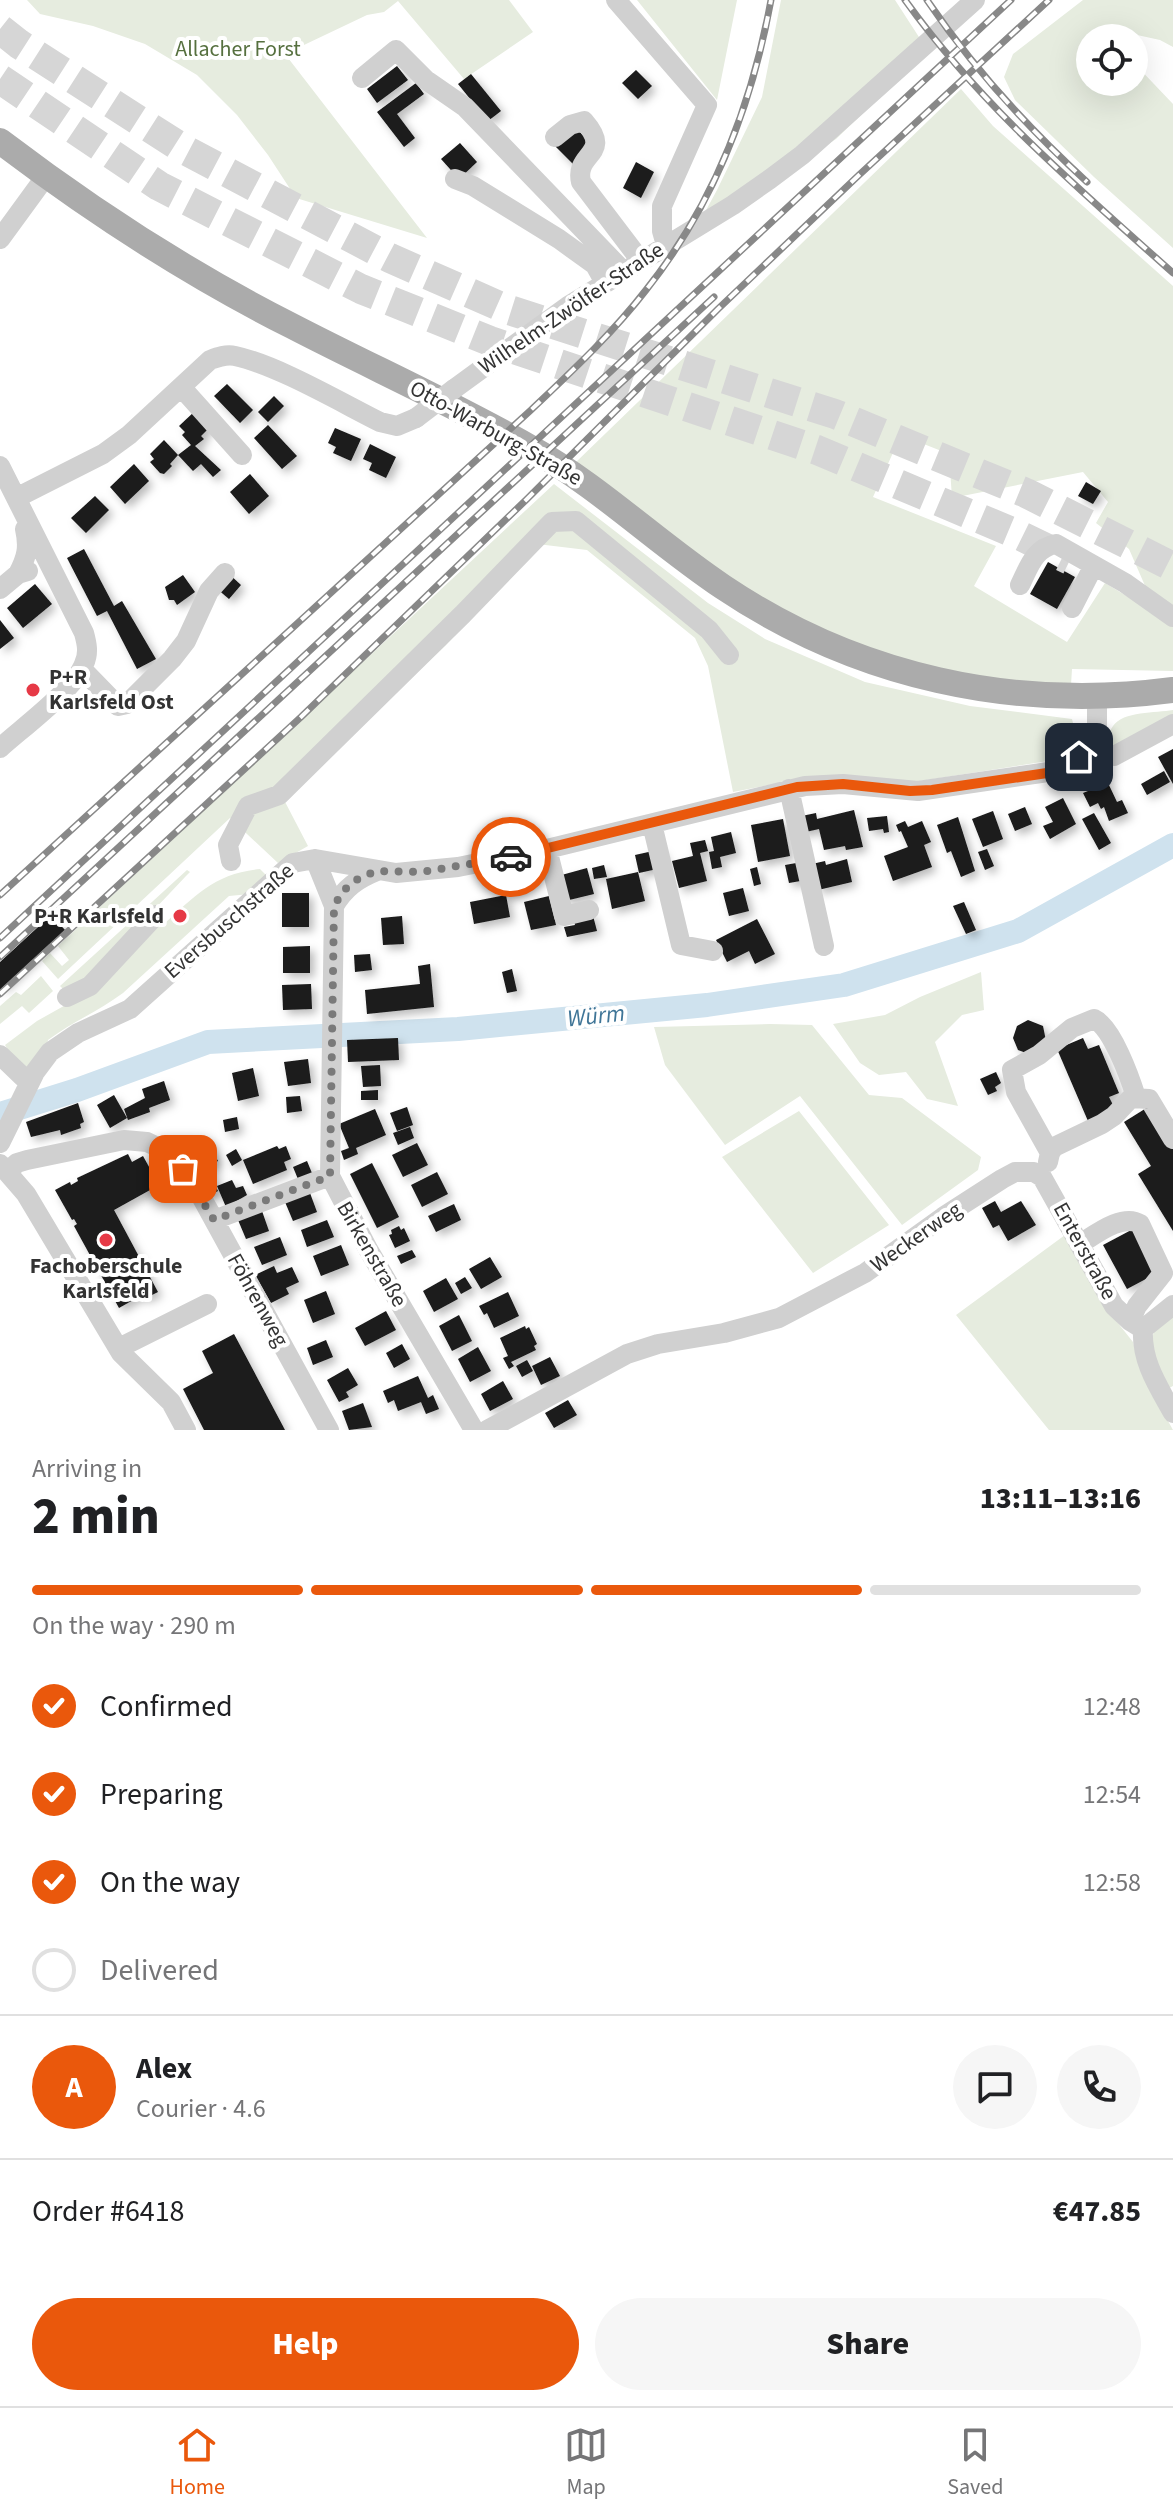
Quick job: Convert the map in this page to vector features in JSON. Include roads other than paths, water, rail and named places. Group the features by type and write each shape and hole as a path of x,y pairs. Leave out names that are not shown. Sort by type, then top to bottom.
{"main road":[{"name":"Otto-Warburg-Straße","path":"0,141 126,232 224,290 531,448 597,490 720,585 771,618 822,644 875,664 981,689 1038,696 1097,697"},
{"path":"1097,697 1173,690"}],"street":[{"path":"616,0 707,105 662,206 662,231 666,245"},
{"name":"Wilhelm-Zwölfer-Straße","path":"16,498 103,454 129,435 210,360 220,356 233,355 275,370 380,422 397,426 416,418 568,306 733,205 802,155 975,0"},
{"path":"362,78 396,50 426,80 465,107 632,266"},
{"path":"555,137 570,125 584,121 593,131 597,143 583,164 579,174 581,182 632,266"},
{"path":"0,239 46,176"},
{"path":"455,179 473,186 559,239 595,265 605,283"},
{"path":"182,388 242,455"},
{"path":"0,466 87,643 82,669 70,685 0,748"},
{"path":"0,589 18,574 27,556 28,544 16,498"},
{"path":"231,861 228,845 248,806 279,795 453,625 552,522 576,521 709,630 729,655"},
{"path":"1020,585 1037,553 1045,546 1056,544 1125,583 1173,617"},
{"path":"1072,608 1093,567"},
{"path":"18,574 40,569 57,579"},
{"path":"82,669 118,706 127,704 186,641 209,591 225,573"},
{"name":"Eversbuschstraße","path":"5,1134 28,1086 50,1052 78,1033 130,1009 287,865 315,859 377,871 422,872 547,849 789,789 843,784 918,791 1055,771 1073,763 1091,742 1097,727 1097,697"},
{"path":"1114,756 1173,724"},
{"path":"789,789 824,946"},
{"path":"652,824 681,945 713,951"},
{"path":"547,849 564,916 589,910"},
{"path":"315,859 334,906"},
{"path":"334,906 343,891 359,878 377,871"},
{"name":"Birkenstraße","path":"334,906 330,1176 368,1249 474,1430"},
{"path":"67,997 90,986 156,915"},
{"path":"1050,1153 1016,1092 1012,1070 1039,1055 1072,1028 1094,1019 1100,1021 1116,1048 1136,1097"},
{"path":"0,1055 28,1086"},
{"path":"1038,1175 1050,1153 1064,1142 1114,1116 1131,1098 1149,1099 1173,1139"},
{"name":"Föhrenweg","path":"4,1167 124,1140 147,1142 166,1151 183,1169 214,1220 329,1430"},
{"path":"4,1167 26,1194 119,1348 171,1402 186,1430"},
{"name":"Weckerweg","path":"487,1430 627,1354 658,1344 755,1325 799,1308 865,1273 985,1188 1015,1172 1038,1175"},
{"name":"Enterstraße","path":"1038,1175 1114,1306 1136,1325 1151,1372 1173,1413"},
{"path":"214,1220 330,1176"},
{"path":"1080,1244 1124,1220 1134,1220 1140,1224 1163,1273 1137,1306 1136,1325"},
{"path":"119,1348 207,1304"},
{"path":"1136,1325 1173,1305"}],"waterway":[{"name":"Würm","path":"0,1114 77,1090 208,1042 458,1029 707,1005 844,985 1018,931 1173,845"}],"tunnel":[{"path":"0,29 185,150 390,258 506,309 835,414 1026,493 1173,567"},
{"path":"0,79 159,186 361,289 490,341 817,450 1019,535 1070,560"}],"railway":[{"path":"0,895 531,410 633,306 670,258 710,189 741,116 771,0"},
{"path":"905,0 966,76 998,110 1066,177 1173,273"},
{"path":"927,0 1002,96 1087,182"},
{"path":"0,938 1011,0"},
{"path":"0,994 301,717 718,309 1049,0"},
{"path":"0,957 714,297"}],"place":[{"name":"P+R Karlsfeld Ost","path":"33,690"},
{"name":"P+R Karlsfeld","path":"180,916"},
{"name":"Fachoberschule Karlsfeld","path":"106,1240"}],"park label":[{"name":"Allacher Forst","path":"238,49"}]}
